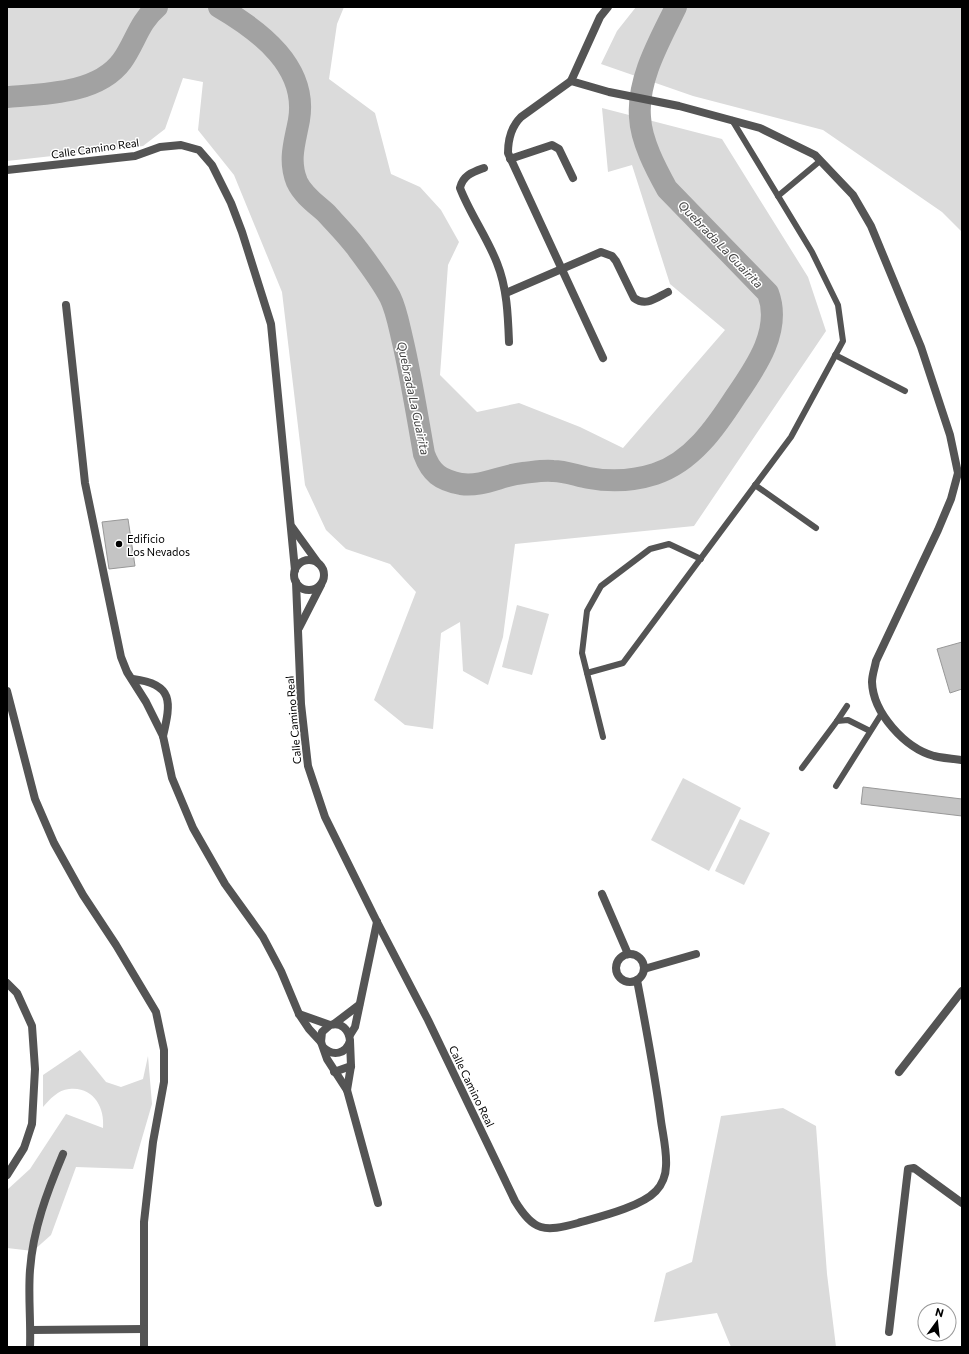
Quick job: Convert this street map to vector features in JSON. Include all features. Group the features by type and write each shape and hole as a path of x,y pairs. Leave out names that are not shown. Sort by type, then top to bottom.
{"street":[{"path":"603,358 510,158 508,153 508,144 514,124 521,117 571,81 600,18 608,7"},
{"path":"571,81 609,92 679,106 760,128 814,155 853,195 871,226 889,267 929,370 950,435 958,473 951,499 938,530 876,661 872,682 876,702 888,724 907,742 933,756 962,760"},
{"name":"Calle Camino Real","path":"7,170 135,156 160,147 181,145 198,150 212,165 231,203 271,324 295,570 294,576 296,582 299,629 300,704 308,766 325,817 428,1020 515,1201 525,1217 537,1226 552,1229 614,1212 647,1198 656,1191 663,1180 666,1166 657,1088 637,980"},
{"path":"510,158 552,145 559,149 573,178"},
{"path":"484,168 469,174 462,181 460,188 497,262 506,293 509,342"},
{"path":"506,293 598,252 604,252 612,256 616,261 634,298 638,301 646,303 668,292"},
{"path":"66,305 85,483 118,647 127,672 133,680 163,736 172,778 193,828 225,884 263,938 281,971 299,1014 322,1045 331,1053 346,1050 355,1027 377,922"},
{"name":"Calle Camino Real","path":"291,526 322,569 322,581 299,629"},
{"path":"295,570 298,565 305,561 312,561 318,564"},
{"path":"296,582 306,590 313,590 322,581"},
{"path":"133,680 147,681 154,684 165,694 169,704 169,712 163,736"},
{"path":"7,691 35,800 54,842 83,895 116,944 156,1012 164,1050 164,1082 153,1142 144,1222 144,1347"},
{"path":"602,894 628,954"},
{"path":"628,954 638,956 644,964 644,969 641,977 637,980 628,982 623,980 617,973 616,968 620,959 628,954"},
{"path":"644,969 696,954"},
{"path":"7,983 17,993 32,1026 35,1069 32,1124 24,1148 7,1175"},
{"path":"899,1072 962,991"},
{"path":"359,1005 322,1032 322,1045 334,1072 346,1090 378,1203"},
{"path":"299,1014 332,1025 344,1027 350,1038 351,1066 346,1090"},
{"path":"334,1072 351,1066"},
{"path":"30,1347 31,1330 28,1305 30,1269 38,1221 63,1154"},
{"path":"889,1332 908,1169 914,1168 962,1203"},
{"path":"31,1330 144,1329"}],"lane":[{"path":"587,673 623,663 791,436 843,341 838,305 812,252 732,120"},
{"path":"778,196 820,161"},
{"path":"835,355 905,391"},
{"path":"755,485 816,528"},
{"path":"603,738 582,653 587,611 601,586 650,549 668,544 701,559"},
{"path":"802,768 847,706"},
{"path":"836,786 882,713"},
{"path":"837,721 848,720 870,731"}],"shaded area":[{"path":"7,7 344,7 337,24 329,79 375,113 391,174 420,187 441,210 459,242 448,265 440,375 477,412 519,403 580,427 623,448 725,330 670,284 632,165 608,172 602,108 722,139 808,277 826,331 694,526 515,544 503,637 488,685 463,671 460,622 441,633 433,729 405,725 374,700 416,592 390,564 346,549 326,530 305,485 282,292 234,175 198,130 203,82 183,78 165,129 143,146 7,161"},
{"path":"636,7 962,7 962,232 942,212 823,130 693,96 601,64 617,31"},
{"path":"517,605 549,614 532,675 502,667"},
{"path":"683,778 741,808 709,871 651,840"},
{"path":"740,819 770,833 744,885 715,871"},
{"path":"80,1050 106,1082 121,1087 143,1079 148,1056 152,1104 133,1169 76,1167 51,1235 33,1251 7,1248 7,1190 30,1169 66,1114 103,1128 102,1113 99,1106 91,1094 85,1091 69,1089 61,1091 51,1098 43,1107 43,1075"},
{"path":"783,1108 816,1126 827,1274 836,1347 731,1347 717,1313 654,1322 666,1273 692,1262 721,1116"}],"building":[{"name":"Edificio Los Nevados","path":"128,519 135,566 109,569 102,522"},
{"path":"962,642 962,689 950,693 937,649"},
{"path":"863,787 962,799 962,816 861,804"}],"waterway":[{"name":"Quebrada La Guairita","path":"7,97 53,93 85,86 99,80 112,72 122,61 141,26 157,7"},
{"name":"Quebrada La Guairita","path":"219,7 250,27 265,39 288,67 296,83 300,101 299,120 293,151 294,174 297,182 306,195 326,213 353,243 383,284 390,297 397,317 414,396 424,454 433,471 437,475 461,484 477,484 515,474 546,471 558,471 597,479 614,480 638,478 655,474 680,461 702,442 720,420 751,373 765,348 772,321 768,293 667,189 654,164 643,136 640,117 642,88 651,60 676,7"}],"place":[{"name":"Edificio Los Nevados","path":"119,544"}]}
